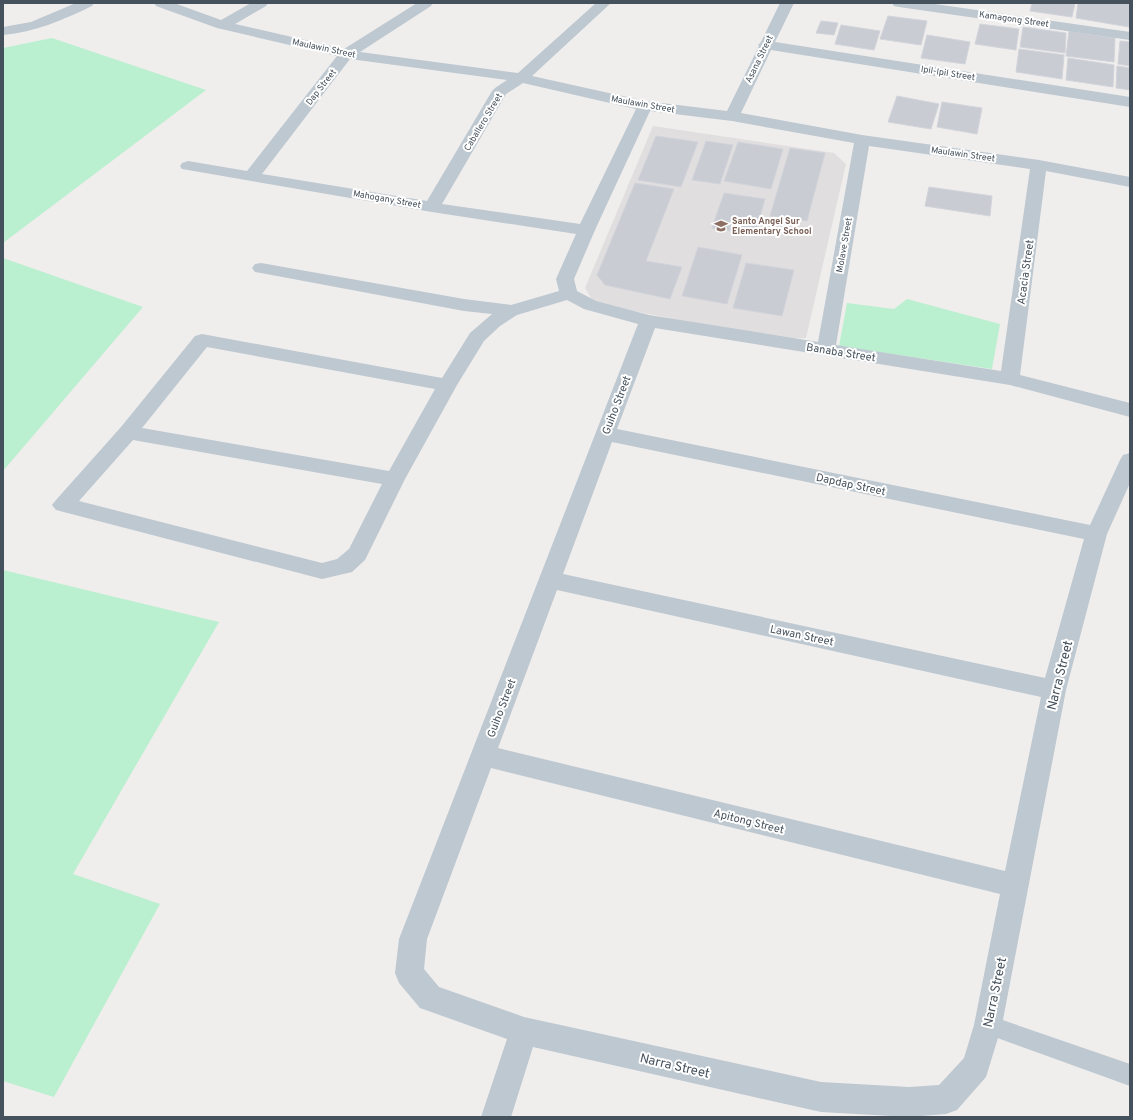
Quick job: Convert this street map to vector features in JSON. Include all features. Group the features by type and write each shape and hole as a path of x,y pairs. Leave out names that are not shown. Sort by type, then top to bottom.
{"street":[{"path":"3,31 18,30 54,19 86,3"},
{"name":"Maulawin Street","path":"161,3 222,25 346,54 521,78 645,106 732,116 862,140 1039,165 1130,182"},
{"path":"222,25 261,3"},
{"name":"Dap Street","path":"252,176 346,54 426,3"},
{"name":"Caballero Street","path":"432,207 500,91 521,78 604,3"},
{"name":"Asana Street","path":"732,116 765,44 787,3"},
{"name":"Kamagong Street","path":"899,3 995,10 1130,36"},
{"name":"Ipil-Ipil Street","path":"765,44 1130,102"},
{"path":"448,386 202,340 128,432 63,505 322,571 344,566 357,554 395,479 477,337 493,322 511,311 567,286 586,230 645,106"},
{"name":"Molave Street","path":"826,349 862,140"},
{"name":"Acacia Street","path":"1010,379 1039,165"},
{"name":"Mahogany Street","path":"188,166 432,207 586,230"},
{"path":"261,268 464,305 511,311"},
{"name":"Banaba Street","path":"567,286 590,305 648,321 1010,379 1130,410"},
{"name":"Guiho Street","path":"524,1031 430,998 409,973 413,939 648,321"},
{"path":"128,432 395,479"},
{"name":"Dapdap Street","path":"605,434 1096,534"},
{"name":"Narra Street","path":"524,1031 821,1097 909,1102 946,1099 976,1068 988,1025 1054,690 1096,534 1130,460"},
{"name":"Lawan Street","path":"549,580 1054,690"},
{"name":"Apitong Street","path":"483,754 1016,886"},
{"path":"496,1117 524,1031"}],"lane":[{"path":"988,1025 1130,1075"}],"shaded area":[{"name":"Santo Angel Sur Elementary School","path":"653,126 834,153 846,164 806,338 774,339 594,303 585,288"}],"green space":[{"path":"52,38 206,90 3,243 3,48"},
{"path":"3,258 143,307 3,471"},
{"path":"907,299 1000,324 992,369 839,346 847,303 894,309"},
{"path":"3,570 219,622 73,874 160,904 54,1097 3,1081"}],"building":[{"path":"1032,3 1075,3 1072,17 1030,11"},
{"path":"1078,3 1130,3 1129,27 1076,18"},
{"path":"888,16 927,21 921,45 880,39"},
{"path":"821,21 838,23 834,35 816,33"},
{"path":"980,24 1019,29 1016,50 975,44"},
{"path":"841,25 880,31 874,50 835,44"},
{"path":"1023,27 1066,33 1065,53 1020,47"},
{"path":"1069,31 1115,38 1114,62 1066,56"},
{"path":"927,35 970,42 965,64 921,58"},
{"path":"1120,41 1130,42 1130,66 1118,64"},
{"path":"1019,49 1064,55 1062,79 1016,72"},
{"path":"1068,58 1114,65 1113,87 1066,80"},
{"path":"1117,66 1130,68 1130,90 1116,88"},
{"path":"897,96 939,104 931,129 888,122"},
{"path":"942,102 982,108 977,134 937,127"},
{"path":"656,136 698,142 681,187 638,180"},
{"path":"706,141 733,145 720,184 692,180"},
{"path":"738,142 783,149 771,189 724,181"},
{"path":"790,148 825,153 807,221 770,216"},
{"path":"635,183 674,189 646,261 682,267 670,299 605,285 597,275"},
{"path":"929,187 992,196 990,216 925,206"},
{"path":"724,193 765,199 755,235 712,228"},
{"path":"698,247 742,255 727,304 682,296"},
{"path":"746,263 794,270 782,316 733,308"}],"place":[{"name":"Santo Angel Sur Elementary School","path":"721,226"}]}
